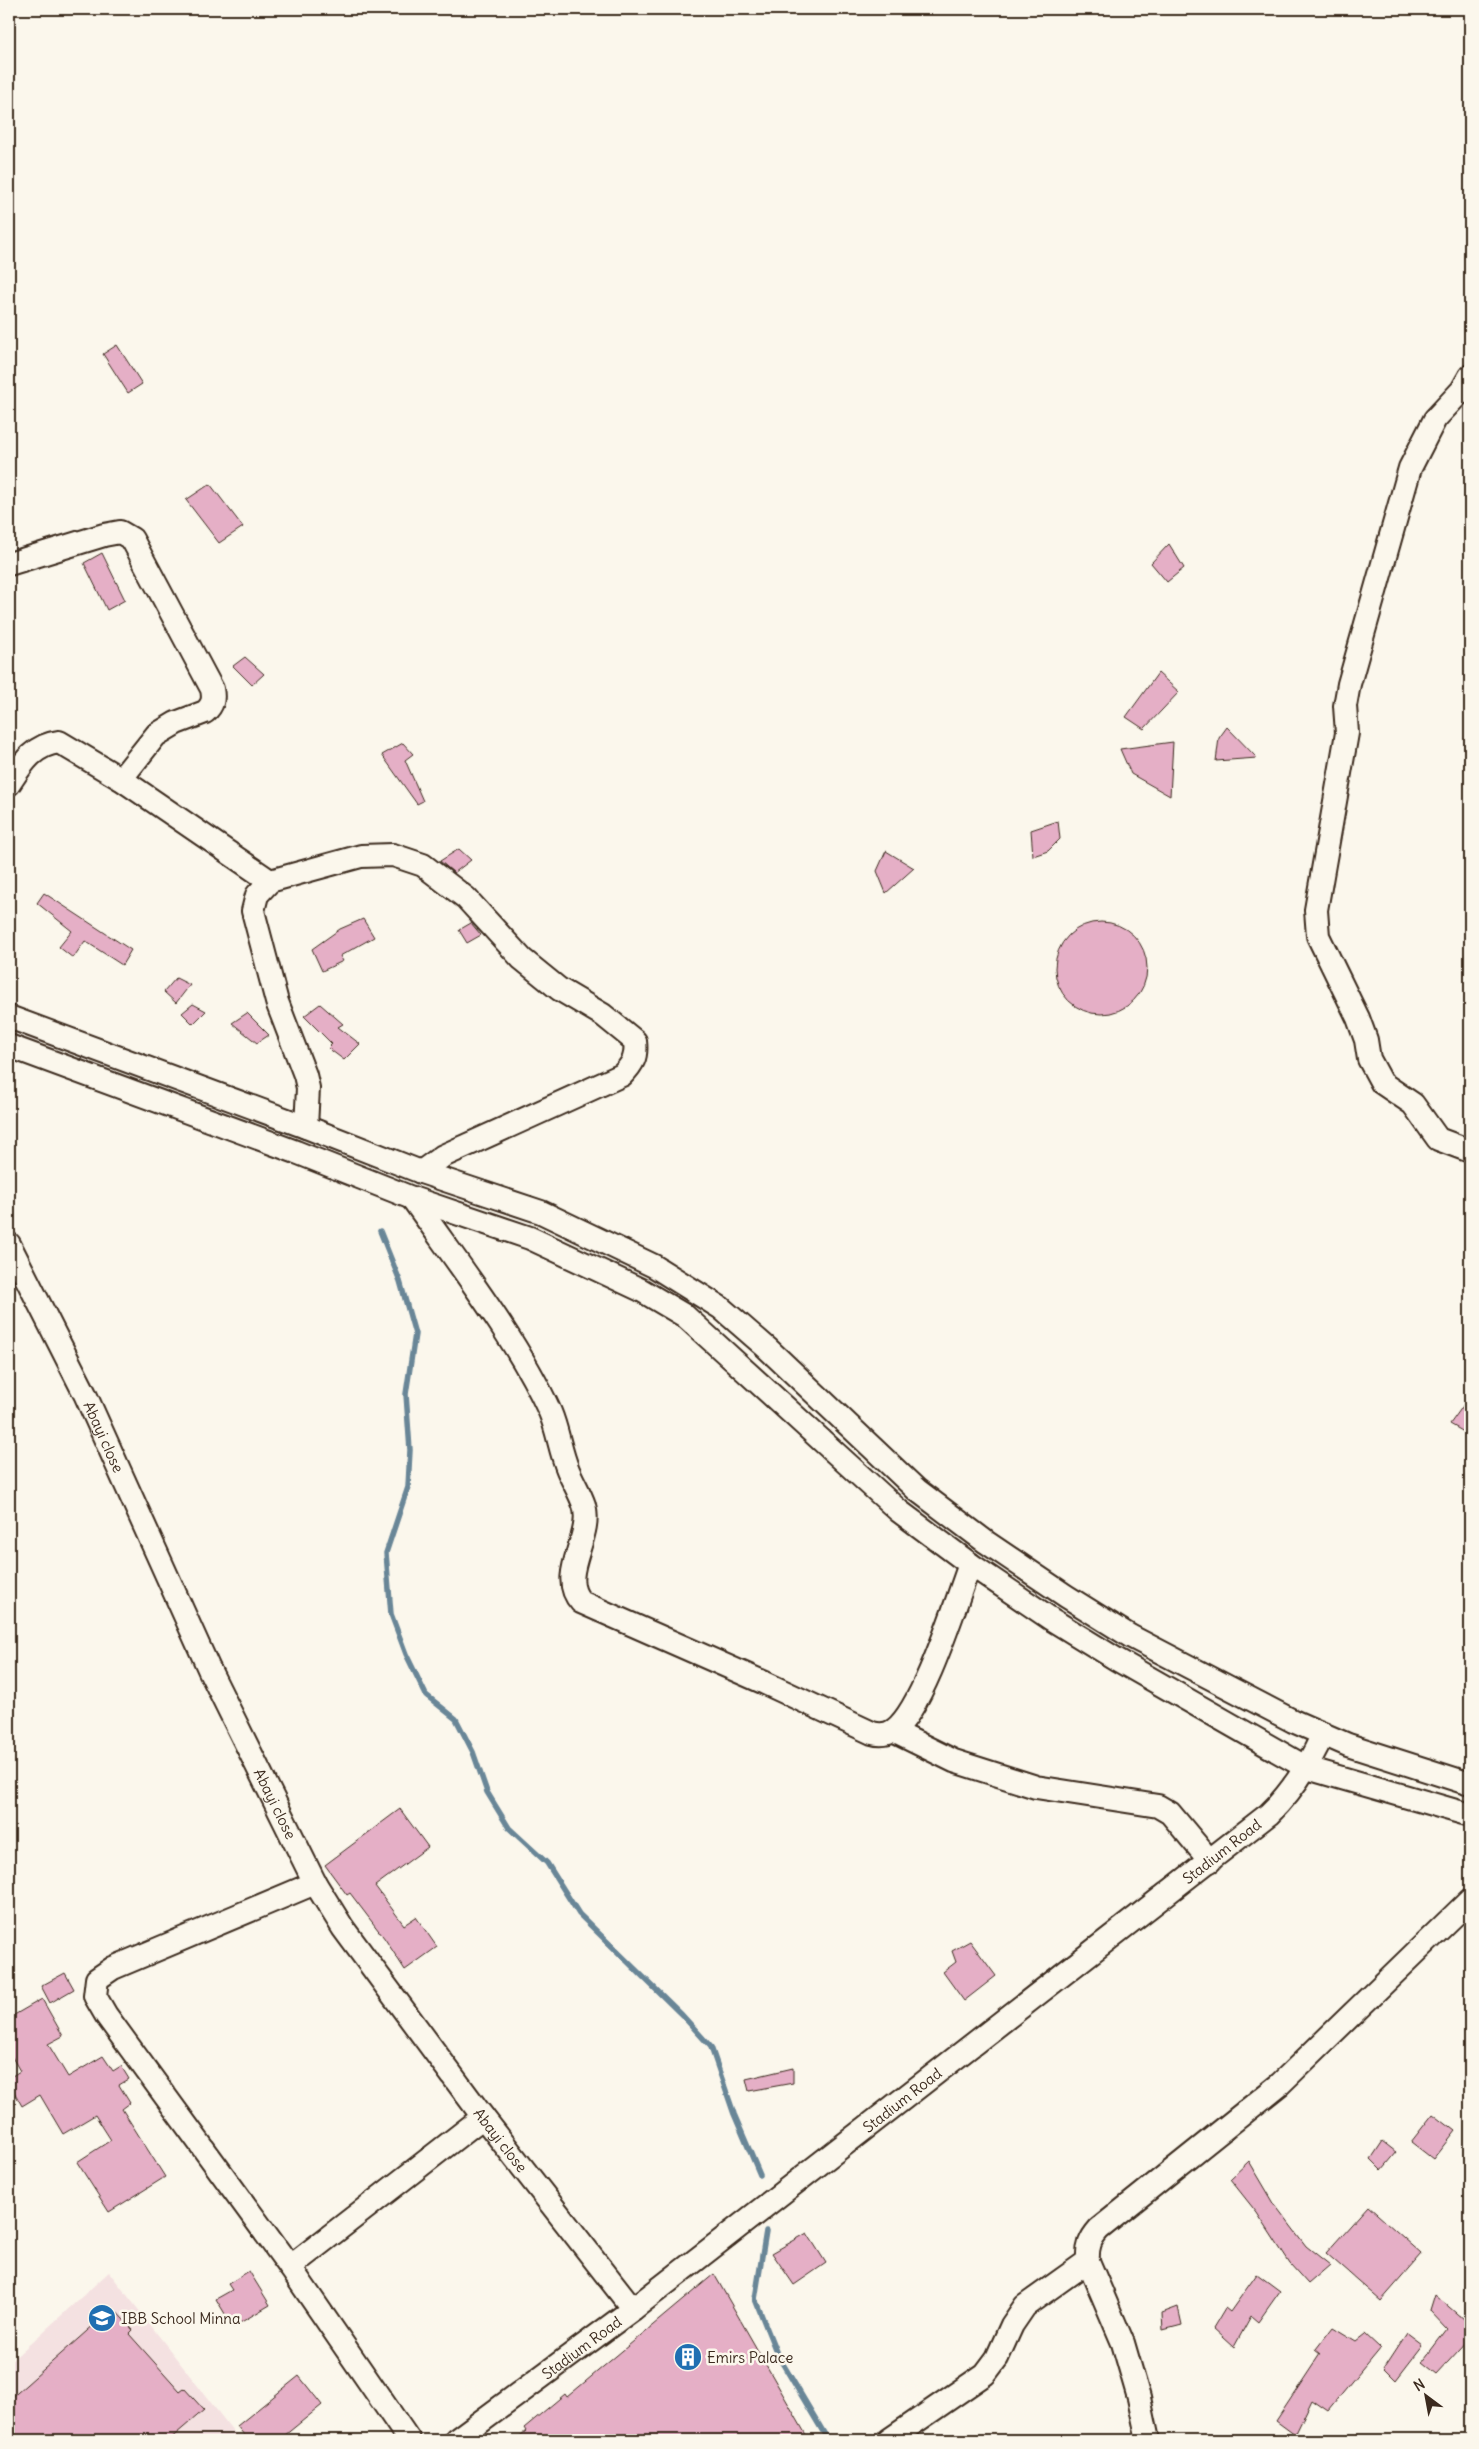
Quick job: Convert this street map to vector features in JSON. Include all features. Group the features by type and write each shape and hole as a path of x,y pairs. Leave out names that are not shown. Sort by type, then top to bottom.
{"street":[{"path":"1470,376 1462,390 1435,418 1410,468 1349,684 1345,706 1347,733 1316,910 1318,936 1358,1018 1366,1040 1369,1059 1382,1083 1413,1104 1438,1139 1470,1151"},
{"path":"9,564 104,535 120,532 132,539 212,689 214,698 210,707 165,728 156,735 121,779"},
{"path":"9,784 26,759 36,750 48,743 59,742 121,779 270,882"},
{"path":"306,1126 308,1088 305,1075 277,1002 253,911 258,895 270,882 361,856 393,855 423,865 466,898 530,965 559,989 603,1015 635,1041 637,1054 632,1065 622,1075 443,1156 420,1172"},
{"path":"9,1017 306,1126 420,1172 541,1212 654,1266 721,1308 767,1348 917,1490 986,1542 1130,1636 1285,1717 1348,1746 1470,1784"},
{"path":"9,1046 412,1198 530,1238 641,1290 685,1316 899,1511 970,1564 1116,1660 1307,1768 1470,1814"},
{"path":"412,1198 520,1357 550,1413 565,1462 584,1505 586,1519 571,1580 571,1588 581,1602 765,1683 872,1734 882,1735 893,1731 904,1721 927,1678 970,1564"},
{"name":"Abayi close","path":"9,1244 85,1394 209,1669 314,1883 344,1928 484,2117 633,2309"},
{"path":"893,1731 954,1761 1036,1787 1158,1806 1170,1813 1210,1860"},
{"name":"Stadium Road","path":"456,2440 633,2309 1269,1814 1284,1800 1307,1768 1323,1734"},
{"path":"314,1883 113,1968 97,1979 95,1996 106,2015 290,2267 410,2440"},
{"path":"1148,2440 1139,2398 1123,2343 1088,2261 1087,2250 1090,2238 1280,2084 1470,1900"},
{"path":"290,2267 484,2117"},
{"path":"889,2440 985,2374 997,2358 1012,2325 1025,2306 1088,2261"}],"shaded area":[{"name":"IBB School Minna","path":"109,2272 240,2440 9,2440 9,2363"}],"building":[{"path":"117,345 142,384 128,393 103,354"},
{"path":"210,484 243,527 219,543 186,500"},
{"path":"1169,544 1184,568 1167,582 1151,563"},
{"path":"102,553 125,600 107,610 84,563"},
{"path":"245,657 264,674 252,685 233,666"},
{"path":"1158,673 1179,692 1144,729 1126,717"},
{"path":"1227,727 1257,758 1216,761 1219,738"},
{"path":"1173,742 1170,796 1131,774 1120,749"},
{"path":"403,743 413,754 405,760 423,801 417,804 382,755"},
{"path":"1058,821 1060,839 1048,851 1033,856 1031,830"},
{"path":"459,849 471,860 454,873 440,861"},
{"path":"886,851 914,868 886,893 877,871"},
{"path":"44,893 131,950 122,965 85,941 73,958 59,947 72,931 37,903"},
{"path":"363,919 374,937 340,956 343,961 322,971 312,949 340,929"},
{"path":"1101,922 1119,926 1133,936 1143,950 1147,968 1143,986 1133,1000 1119,1010 1101,1014 1083,1010 1069,1000 1059,986 1055,968 1059,950 1069,936 1083,926"},
{"path":"471,923 481,935 467,943 459,930"},
{"path":"176,978 190,985 176,1003 164,992"},
{"path":"193,1004 206,1011 193,1024 182,1013"},
{"path":"320,1004 343,1024 338,1027 360,1044 344,1060 328,1048 332,1044 304,1016"},
{"path":"247,1013 269,1035 257,1043 232,1023"},
{"path":"1470,1396 1470,1422 1464,1432 1450,1424"},
{"path":"400,1809 428,1847 375,1886 404,1925 416,1917 437,1947 405,1970 385,1939 350,1893 347,1895 325,1865"},
{"path":"970,1941 996,1976 964,2001 943,1972 956,1962 952,1951"},
{"path":"65,1973 74,1989 50,2003 41,1986"},
{"path":"42,1999 63,2036 48,2044 68,2077 103,2056 113,2071 121,2066 129,2079 119,2085 130,2103 122,2109 165,2177 109,2212 77,2162 111,2140 95,2115 63,2134 40,2095 22,2106 9,2083 9,2078 20,2071 9,2052 9,2018"},
{"path":"793,2068 793,2083 749,2091 746,2079"},
{"path":"1433,2114 1455,2131 1433,2159 1411,2142"},
{"path":"1383,2141 1397,2152 1382,2170 1371,2159"},
{"path":"1249,2161 1275,2205 1306,2246 1330,2265 1308,2284 1290,2264 1257,2213 1230,2179"},
{"path":"1368,2206 1422,2254 1381,2301 1326,2253"},
{"path":"807,2233 826,2263 794,2285 772,2253"},
{"path":"249,2271 270,2305 233,2327 216,2299 232,2290 228,2284"},
{"name":"Emirs Palace","path":"714,2274 809,2440 515,2440 526,2431 524,2428 565,2394 567,2397"},
{"path":"1257,2274 1280,2291 1258,2322 1251,2316 1234,2347 1213,2328 1225,2308 1230,2312"},
{"path":"1435,2295 1470,2325 1470,2338 1437,2374 1422,2362 1447,2329 1430,2311"},
{"path":"1178,2307 1182,2325 1163,2330 1162,2313"},
{"name":"IBB School Minna","path":"113,2308 133,2330 129,2334 180,2391 184,2388 204,2410 169,2440 9,2440 9,2400"},
{"path":"1333,2327 1356,2341 1365,2334 1380,2348 1328,2411 1312,2400 1295,2435 1276,2421 1321,2353 1316,2349"},
{"path":"1407,2333 1423,2345 1396,2380 1384,2368"},
{"path":"299,2376 322,2405 279,2440 248,2440 237,2426"}],"waterway":[{"path":"380,1231 400,1281 415,1334 406,1394 410,1450 408,1487 386,1553 391,1614 406,1654 426,1695 456,1719 473,1752 487,1792 509,1828 547,1863 579,1914 682,2015 711,2047 734,2114 760,2175"},
{"path":"766,2231 755,2299 777,2354 828,2440"}],"place":[{"name":"IBB School Minna","path":"102,2318"},
{"name":"Emirs Palace","path":"688,2357"}]}
